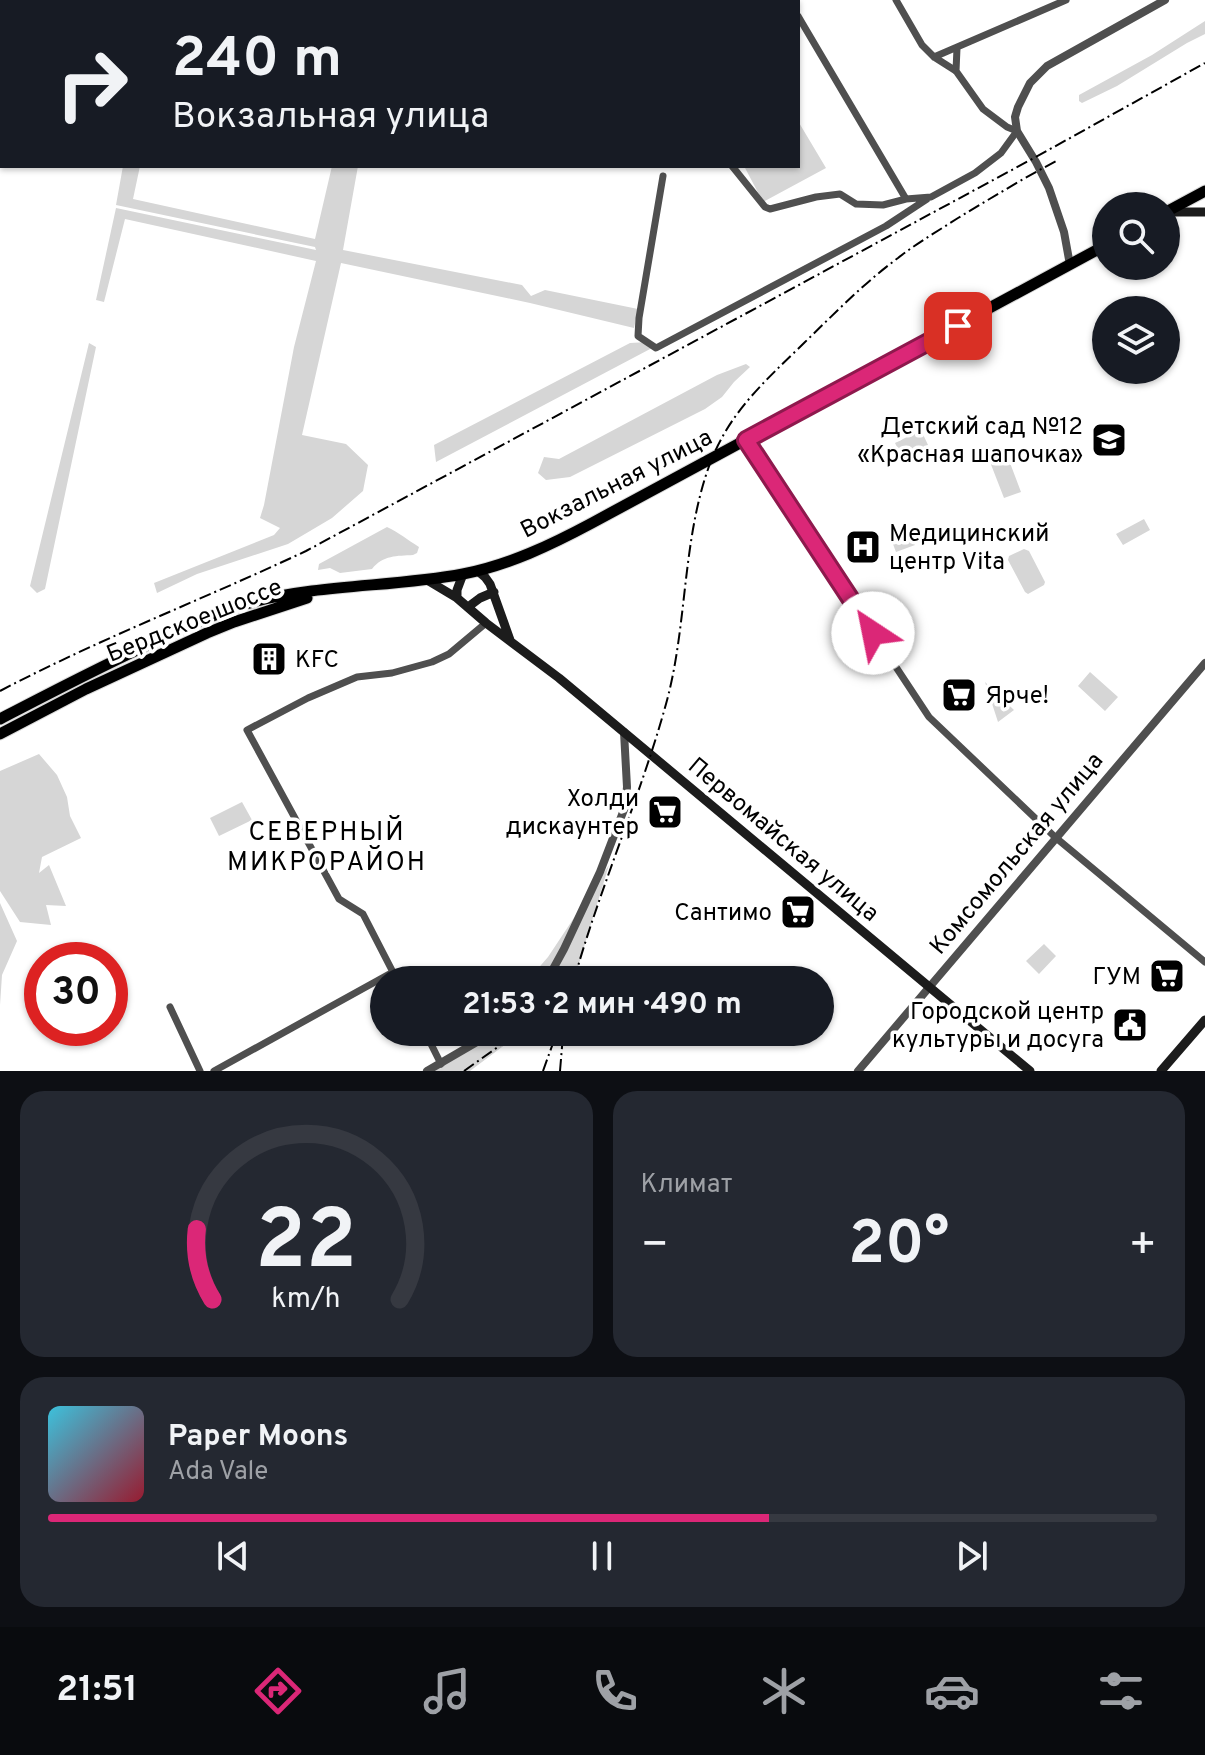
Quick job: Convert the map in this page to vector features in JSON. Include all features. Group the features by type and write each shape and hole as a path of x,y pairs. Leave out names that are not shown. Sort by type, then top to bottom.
{"highway":[{"path":"1180,204 1205,191"},
{"name":"Вокзальная улица","path":"338,589 427,580 478,571 554,543 1092,253"},
{"name":"Бердское шоссе","path":"0,719 113,661 215,614 255,602 338,589"},
{"name":"Бердское шоссе","path":"0,734 86,689 207,633 338,589"}],"main road":[{"path":"1180,212 1205,212"},
{"path":"499,608 494,585 500,565"},
{"path":"478,571 494,592 510,640"},
{"path":"457,598 463,574"},
{"name":"Первомайская улица","path":"427,580 457,598 559,678 1030,1071"},
{"path":"468,607 494,592"},
{"path":"1161,1071 1205,1020"}],"street":[{"path":"896,0 922,45 956,71 983,109 1017,131"},
{"path":"934,57 1066,0"},
{"path":"1070,265 1064,232 1049,188 1017,131 1015,117 1018,107 1030,83 1047,66 1165,0"},
{"path":"800,19 906,199"},
{"path":"956,71 957,48"},
{"path":"663,176 638,336 656,348 886,226 975,173 1001,153 1017,131"},
{"path":"734,168 765,207 770,209 840,194 856,204 883,205 931,197"},
{"path":"746,440 929,717 1055,837 1205,962"},
{"path":"390,966 363,914 339,899 247,730 357,677 392,673 432,662 449,654 486,623"},
{"name":"Комсомольская улица","path":"858,1071 1205,663"},
{"path":"555,966 600,872 625,807 624,732"},
{"path":"214,1071 370,989"},
{"path":"170,1007 200,1071"},
{"path":"432,1046 441,1064"},
{"path":"427,1071 471,1046"}],"shaded area":[{"path":"1205,21 1205,34 1117,86 1082,103 1079,101 1079,95 1152,55"},
{"path":"800,124 826,168 763,202 745,168 800,168"},
{"path":"123,168 140,168 133,199 315,239 332,168 358,168 343,250 522,285 531,296 545,290 638,309 634,328 341,263 302,435 346,444 368,465 363,491 332,518 288,544 197,574 157,593 154,583 274,535 280,528 260,518 294,347 316,261 125,219 104,302 96,300 116,208 316,250 315,247 116,205"},
{"path":"648,342 652,348 436,462 434,445 630,343"},
{"path":"89,343 96,347 45,589 37,593 30,586"},
{"path":"746,364 750,367 722,397 705,409 570,477 546,480 538,473 544,457 559,459 717,375"},
{"path":"921,430 928,445 902,457 895,443"},
{"path":"1007,455 1021,492 1004,498 990,462"},
{"path":"1144,519 1150,530 1123,545 1116,534"},
{"path":"907,524 915,545 896,552 888,531"},
{"path":"387,527 419,547 417,553 386,559 372,569 340,573 330,568 318,570 319,564"},
{"path":"1024,549 1029,551 1045,582 1028,594 1008,560 1009,556"},
{"path":"1090,672 1118,697 1105,711 1078,686"},
{"path":"985,682 1014,710 998,722"},
{"path":"39,754 57,775 67,797 70,816 81,838 42,857 39,873 49,865 66,906 46,905 51,925 20,922 0,891 0,771"},
{"path":"242,802 252,820 219,836 210,818"},
{"path":"609,865 578,966 540,966"},
{"path":"0,903 17,941 2,975 0,1005"},
{"path":"1044,944 1056,956 1039,974 1026,961"},
{"path":"467,1046 503,1046 470,1071 435,1071"}],"railway":[{"path":"0,691 75,654 306,551 1205,63"},
{"path":"578,966 666,704 678,646 699,500 707,472 724,434 774,372 885,268 958,218 1058,160"},
{"path":"464,1071 499,1046"},
{"path":"543,1071 552,1046"},
{"path":"560,1071 562,1046"}],"place":[{"name":"Детский сад №12 «Красная шапочка»","path":"1109,440"},
{"name":"Медицинский центр Vita","path":"863,547"},
{"name":"KFC","path":"269,659"},
{"name":"Ярче!","path":"959,695"},
{"name":"Холди дискаунтер","path":"665,812"},
{"name":"Сантимо","path":"798,912"},
{"name":"ГУМ","path":"1167,976"},
{"name":"Городской центр культуры и досуга","path":"1130,1025"}],"district":[{"name":"СЕВЕРНЫЙ МИКРОРАЙОН","path":"327,846"}],"route":[{"path":"873,633 746,440 958,326"}]}
